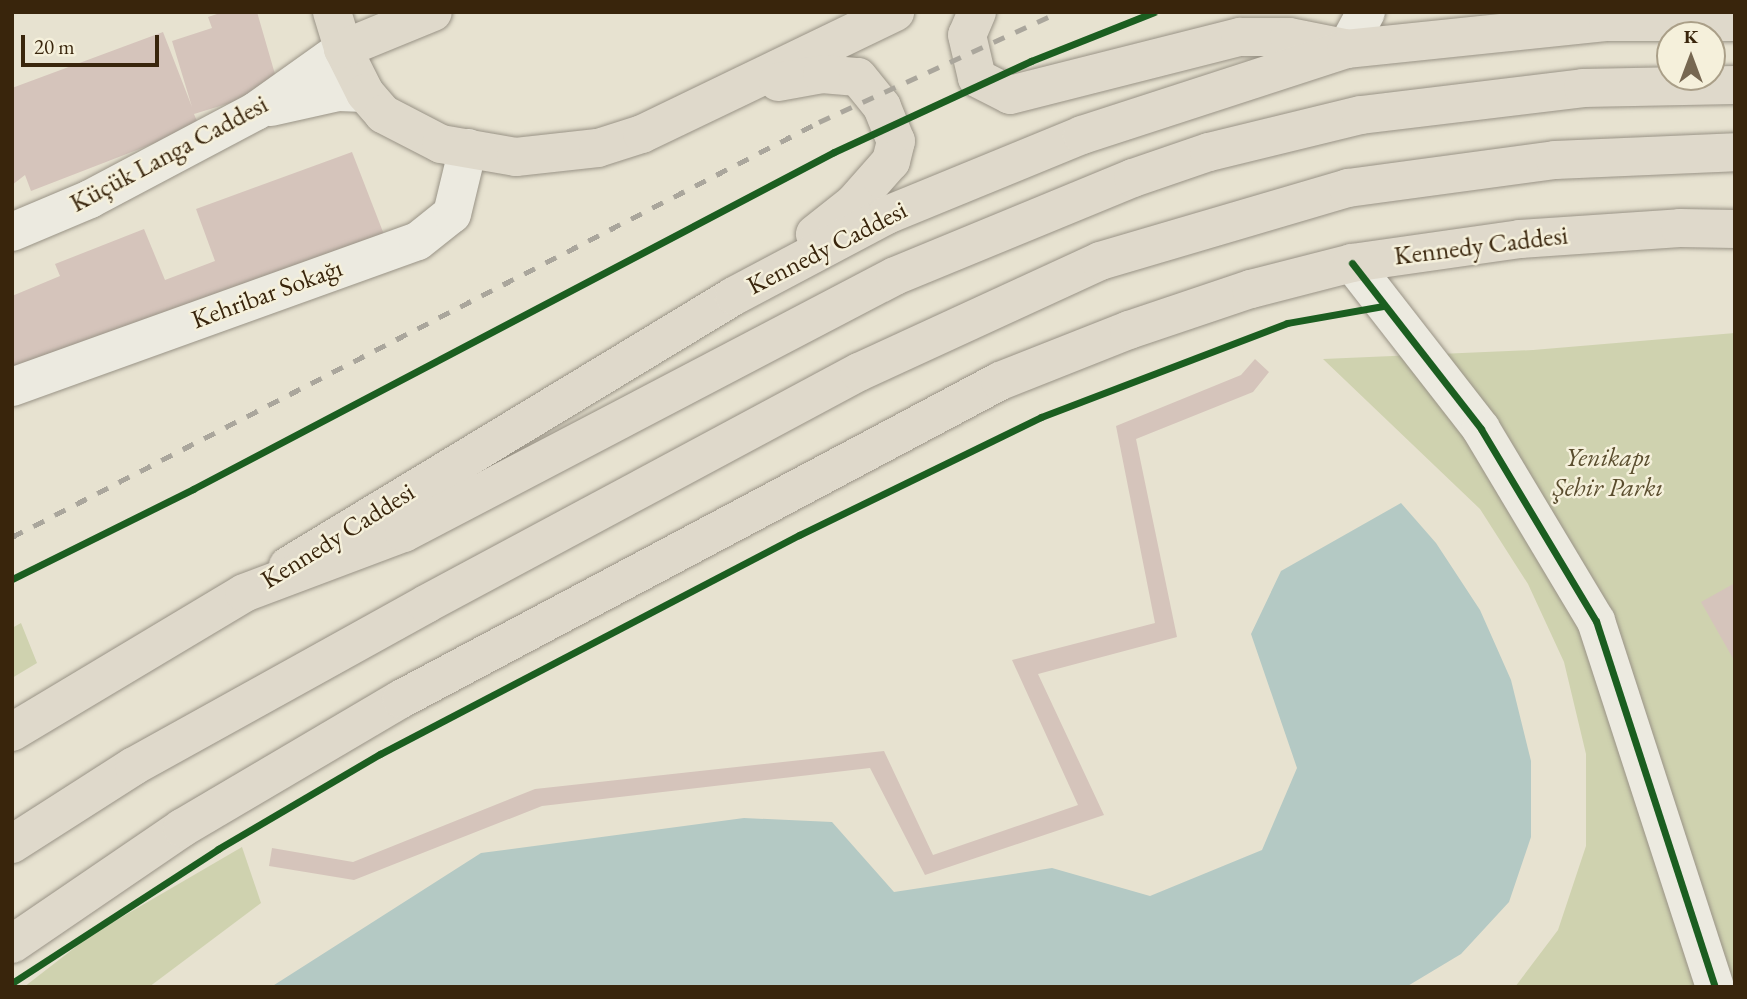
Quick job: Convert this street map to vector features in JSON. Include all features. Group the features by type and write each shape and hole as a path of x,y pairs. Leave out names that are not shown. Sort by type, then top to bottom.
{"main road":[{"path":"332,12 343,49 365,93 383,114 441,144 516,157 598,148 642,134 895,12"},
{"path":"977,12 967,35 977,78 1010,95 1240,37 1289,37 1346,49"},
{"name":"Küçük Langa Caddesi","path":"343,49 373,22 430,13"},
{"name":"Kennedy Caddesi","path":"12,732 734,296 887,215 976,175 1082,135 1346,49 1608,22 1735,22"},
{"path":"734,296 854,203 891,161 896,141 882,107 858,77 822,74 741,88"},
{"path":"244,593 404,533 895,276 1040,215 1209,152 1361,115 1474,98 1583,88 1735,85"},
{"path":"12,844 134,766 462,585 859,372 1100,261 1348,188 1555,160 1735,152"},
{"name":"Kennedy Caddesi","path":"12,944 182,828 401,699 1000,381 1154,322 1352,263 1520,239 1680,228 1735,229"}],"street":[{"path":"1346,49 1366,12"},
{"name":"Küçük Langa Caddesi","path":"12,232 90,199 256,111 343,49"},
{"path":"256,111 338,92 365,93"},
{"name":"Kehribar Sokağı","path":"12,387 418,241 452,214 468,148"},
{"path":"1352,263 1481,429 1596,621 1715,987"}],"green space":[{"name":"Yenikapı Şehir Parkı","path":"1735,333 1735,987 1515,987 1558,930 1586,846 1586,754 1564,662 1528,584 1480,509 1323,359 1533,350"},
{"path":"21,623 37,663 12,678 12,628"},
{"path":"242,847 261,903 149,987 24,987 91,935"}],"water":[{"path":"1401,503 1436,543 1480,610 1511,680 1531,761 1531,837 1509,902 1461,954 1406,987 271,987 481,853 744,818 832,822 894,892 1052,868 1150,896 1262,850 1297,768 1251,634 1281,571"}],"building":[{"path":"223,12 257,12 279,88 194,114 199,126 31,191 25,175 12,185 12,88 163,32 192,107 172,41 212,28 208,17"},
{"path":"352,152 390,250 12,384 12,296 60,276 55,264 144,229 165,280 215,261 196,209"},
{"path":"1255,359 1269,372 1253,392 1136,439 1177,637 1038,674 1104,815 925,875 870,768 542,806 354,880 269,866 272,848 353,862 535,789 884,751 933,855 1078,805 1012,660 1155,623 1116,426 1241,375"},
{"path":"1735,583 1735,662 1701,602"}],"railway":[{"path":"12,537 819,122 1059,12"}],"cycle path":[{"path":"12,579 193,489 834,152 1031,61 1154,12"},
{"path":"1352,263 1481,429 1596,621 1715,987"},
{"path":"12,983 218,849 380,754 799,535 1041,417 1287,323 1383,306"}]}
